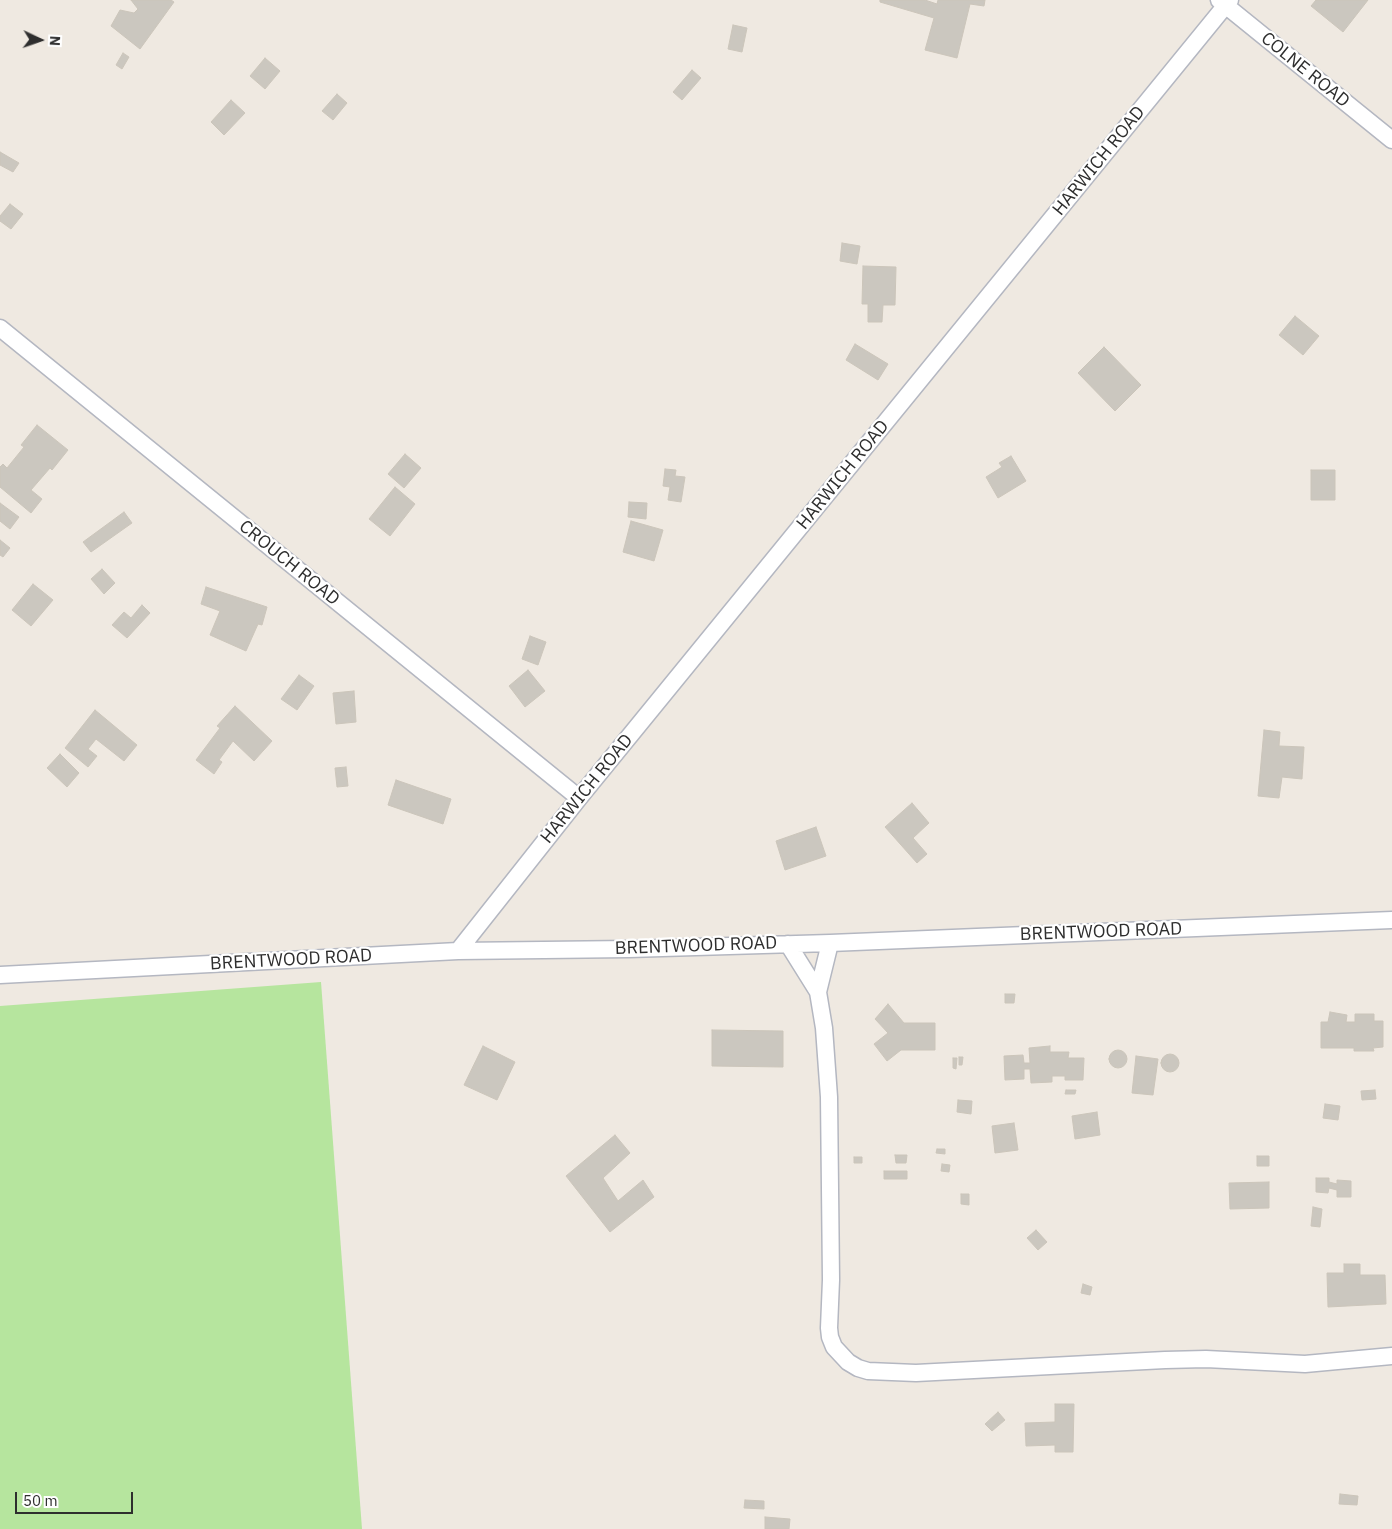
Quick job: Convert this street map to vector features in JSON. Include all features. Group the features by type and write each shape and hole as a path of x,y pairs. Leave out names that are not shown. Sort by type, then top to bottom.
{"street":[{"name":"COLNE ROAD","path":"1225,2 1392,140"},
{"name":"HARWICH ROAD","path":"458,951 579,798 1225,2"},
{"name":"CROUCH ROAD","path":"0,328 579,798"},
{"name":"BRENTWOOD ROAD","path":"0,975 458,951 629,949 830,943 1392,920"},
{"path":"818,992 830,943"},
{"path":"788,944 818,992 824,1028 829,1097 831,1280 828,1328 834,1347 848,1362 868,1371 916,1373 1206,1359 1305,1364 1392,1356"}],"green space":[{"path":"321,982 362,1529 0,1529 0,1006"}],"building":[{"path":"131,0 171,0 174,2 140,49 111,26 120,10 134,13 138,9"},
{"path":"880,0 925,0 937,4 938,0 985,0 984,6 970,4 957,58 925,50 934,18 880,2"},
{"path":"1316,0 1368,0 1343,32 1311,6"},
{"path":"733,25 747,28 742,52 728,49"},
{"path":"123,53 129,57 122,69 116,65"},
{"path":"265,58 280,71 265,89 250,76"},
{"path":"692,70 701,78 682,100 673,92"},
{"path":"337,94 347,103 333,120 322,111"},
{"path":"231,100 245,113 224,135 211,122"},
{"path":"0,152 19,163 13,172 0,165"},
{"path":"10,204 23,214 11,229 0,221 0,216"},
{"path":"842,243 860,246 857,264 840,261"},
{"path":"863,266 896,267 895,305 883,305 882,322 868,322 868,304 862,304"},
{"path":"1295,316 1319,336 1303,355 1279,335"},
{"path":"855,344 888,364 878,380 846,360"},
{"path":"1104,347 1141,385 1115,411 1078,373"},
{"path":"37,425 68,450 52,470 50,468 31,490 42,499 31,513 0,487 0,467 3,464 7,468 24,447 21,445"},
{"path":"405,454 421,468 404,488 388,474"},
{"path":"1011,456 1026,481 998,498 986,477 1002,467 999,463"},
{"path":"665,469 676,470 675,476 685,477 681,502 668,500 670,487 663,486"},
{"path":"1311,470 1335,470 1335,500 1311,500"},
{"path":"395,487 415,504 390,536 369,519"},
{"path":"629,502 647,503 646,519 628,517"},
{"path":"0,503 19,517 10,529 0,521"},
{"path":"124,512 132,523 91,552 83,542"},
{"path":"631,521 663,530 654,561 623,552"},
{"path":"0,540 10,548 3,557 0,555"},
{"path":"102,569 115,583 104,594 91,579"},
{"path":"33,584 53,600 31,626 12,610"},
{"path":"206,587 267,607 262,625 258,624 246,651 210,635 220,611 201,604"},
{"path":"142,605 150,613 127,638 112,625 124,612 131,618"},
{"path":"530,636 546,642 538,665 522,659"},
{"path":"528,670 545,691 525,707 509,686"},
{"path":"299,675 314,686 297,710 281,699"},
{"path":"354,691 356,722 336,724 333,693"},
{"path":"235,706 272,741 254,761 233,741 219,760 222,762 214,774 196,760 220,728 217,726"},
{"path":"95,710 137,745 124,761 96,739 88,749 97,756 88,767 65,748"},
{"path":"1264,730 1280,732 1279,746 1304,747 1302,779 1282,777 1279,798 1258,796"},
{"path":"60,754 79,773 67,787 47,768"},
{"path":"346,767 348,786 337,787 335,768"},
{"path":"396,780 451,799 443,824 388,805"},
{"path":"912,803 929,823 913,838 927,854 917,863 885,827"},
{"path":"816,827 826,856 785,870 776,841"},
{"path":"1005,994 1015,994 1014,1003 1005,1003"},
{"path":"888,1004 904,1023 935,1023 935,1050 901,1050 887,1061 874,1044 888,1033 875,1019"},
{"path":"1330,1012 1347,1015 1346,1022 1355,1022 1355,1014 1374,1014 1374,1021 1383,1021 1383,1047 1373,1048 1374,1051 1354,1051 1354,1048 1321,1048 1321,1022 1328,1022"},
{"path":"712,1030 783,1031 783,1067 712,1066"},
{"path":"483,1046 515,1062 497,1100 464,1085"},
{"path":"1050,1046 1050,1052 1069,1052 1068,1058 1084,1058 1083,1080 1065,1080 1065,1076 1052,1076 1052,1082 1031,1083 1030,1069 1024,1069 1024,1079 1005,1080 1004,1056 1023,1055 1024,1063 1030,1063 1029,1048"},
{"path":"1118,1050 1124,1053 1127,1059 1124,1065 1118,1068 1112,1065 1109,1059 1112,1053"},
{"path":"1170,1054 1176,1057 1179,1063 1176,1069 1170,1072 1164,1069 1161,1063 1164,1057"},
{"path":"1136,1056 1158,1059 1153,1095 1132,1093"},
{"path":"959,1057 963,1057 962,1065 959,1065"},
{"path":"953,1058 957,1058 956,1069 953,1068"},
{"path":"1066,1090 1076,1090 1075,1094 1065,1094"},
{"path":"1375,1090 1376,1099 1362,1100 1361,1091"},
{"path":"958,1100 972,1101 971,1114 957,1112"},
{"path":"1325,1104 1340,1106 1338,1120 1323,1118"},
{"path":"1097,1112 1100,1135 1075,1139 1072,1116"},
{"path":"1014,1123 1018,1150 995,1153 992,1126"},
{"path":"615,1135 630,1153 603,1178 618,1201 643,1180 654,1197 610,1232 566,1176"},
{"path":"937,1149 945,1149 945,1154 936,1153"},
{"path":"895,1155 907,1155 906,1163 896,1163"},
{"path":"1257,1156 1269,1156 1269,1166 1257,1166"},
{"path":"854,1157 862,1157 862,1163 854,1163"},
{"path":"942,1164 950,1165 949,1172 941,1171"},
{"path":"884,1171 907,1171 907,1179 884,1179"},
{"path":"1316,1178 1329,1178 1329,1182 1337,1184 1337,1180 1351,1181 1351,1197 1337,1197 1337,1190 1329,1188 1328,1193 1316,1192"},
{"path":"1269,1182 1269,1208 1230,1209 1229,1183"},
{"path":"961,1194 969,1194 969,1205 961,1204"},
{"path":"1313,1207 1322,1209 1320,1227 1311,1226"},
{"path":"1036,1230 1047,1242 1038,1250 1027,1238"},
{"path":"1344,1264 1360,1264 1360,1275 1385,1275 1386,1304 1328,1307 1327,1273 1344,1273"},
{"path":"1083,1284 1092,1287 1090,1295 1081,1293"},
{"path":"1055,1404 1074,1404 1073,1452 1055,1452 1055,1445 1026,1446 1025,1423 1055,1422"},
{"path":"998,1412 1005,1420 992,1431 985,1424"},
{"path":"1340,1494 1358,1496 1357,1505 1339,1504"},
{"path":"745,1500 764,1501 764,1509 744,1508"},
{"path":"765,1517 790,1519 789,1529 765,1529"}]}
